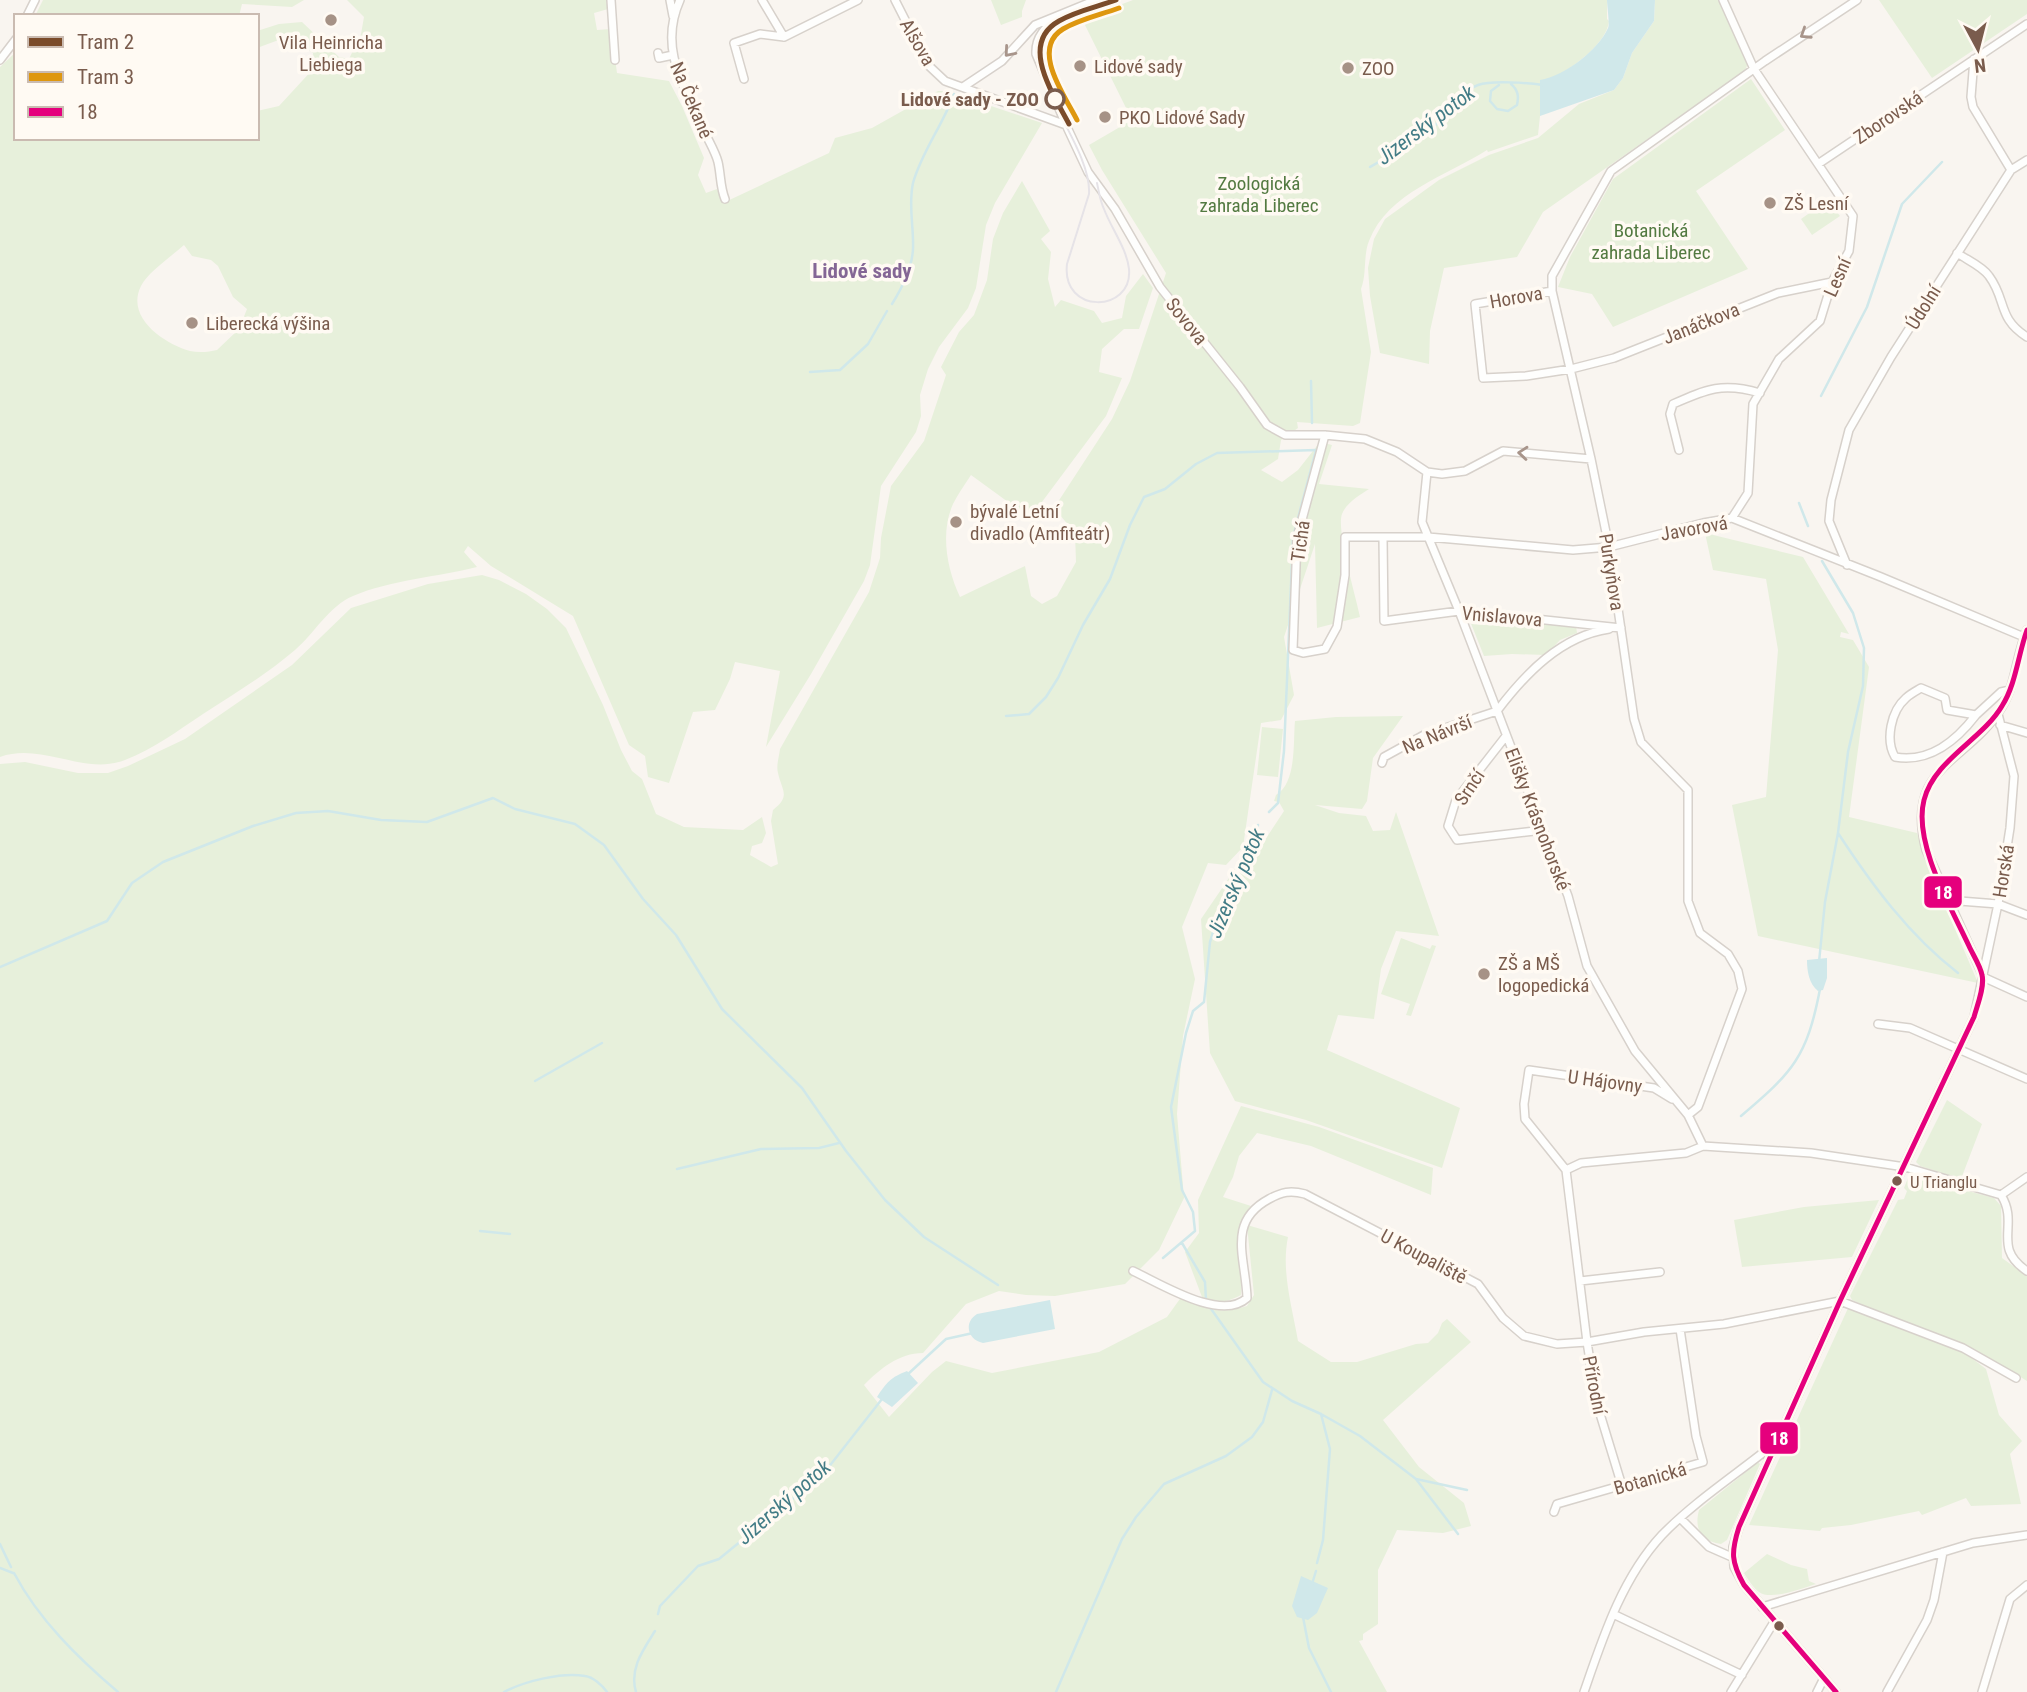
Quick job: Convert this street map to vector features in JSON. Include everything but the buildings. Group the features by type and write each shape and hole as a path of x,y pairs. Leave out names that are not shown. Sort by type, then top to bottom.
{"street":[{"path":"611,0 615,60"},
{"path":"670,0 673,16"},
{"name":"Na Čekané","path":"680,0 673,16 670,40 673,55 718,163 720,188 725,199"},
{"path":"762,0 784,37"},
{"path":"744,79 734,43 760,34 784,37 858,0"},
{"name":"Alšova","path":"895,0 928,65 945,81 963,87"},
{"path":"963,87 1002,61 1035,25 1096,0"},
{"name":"Lesní","path":"1723,0 1754,69 1853,216 1850,251 1832,282 1820,321 1779,359 1754,404 1748,493 1732,518"},
{"path":"1552,291 1552,276 1611,171 1754,69 1857,0"},
{"path":"1065,11 1042,30 1036,47 1039,66 1066,125"},
{"name":"Zborovská","path":"1818,164 2027,24"},
{"path":"0,60 14,42"},
{"path":"657,56 673,55"},
{"path":"1974,60 1971,97 1973,107 2011,170 2027,160"},
{"path":"963,87 1066,125"},
{"name":"Sovova","path":"1066,125 1088,172 1115,209 1160,287 1267,425 1285,435 1365,439 1398,452 1427,472"},
{"name":"Údolní","path":"1847,565 1829,521 1831,500 1849,430 1891,357 2011,170"},
{"path":"1956,253 1987,272 1998,289 2004,315 2014,329 2027,337"},
{"name":"Janáčkova","path":"1571,369 1614,358 1778,293 1832,282"},
{"name":"Horova","path":"1552,291 1475,304 1483,378 1526,376 1571,369"},
{"name":"Purkyňova","path":"1552,291 1609,547 1634,719 1641,742 1688,790 1688,901 1700,933 1728,954 1738,971 1742,989 1698,1107 1688,1115"},
{"path":"1679,450 1670,414 1673,404 1706,390 1737,386 1760,393"},
{"name":"Tichá","path":"1293,650 1297,538 1325,435"},
{"path":"1427,472 1442,474 1465,471 1503,451 1591,459"},
{"name":"Elišky Krásnohorské","path":"1427,472 1422,522 1459,611 1568,896 1587,966 1635,1051 1688,1115 1703,1146"},
{"name":"Javorová","path":"1293,650 1303,653 1325,649 1337,627 1345,575 1345,537 1428,537 1573,550 1609,547 1732,518 2025,638"},
{"name":"Vnislavova","path":"1383,537 1384,621 1459,611 1621,628"},
{"path":"1497,711 1519,682 1551,654 1590,632 1621,628"},
{"path":"2025,638 2010,690 1997,714 1942,766 1924,797 1921,811 1926,850 1983,976 2027,997"},
{"path":"1976,715 1947,710 1945,698 1921,688 1903,699 1894,717 1889,740 1891,749 1895,757 1902,758 1931,754 1964,730 2001,692 2010,690"},
{"name":"Na Návrší","path":"1382,763 1384,757 1424,735 1497,711"},
{"name":"Horská","path":"1734,1559 1733,1547 1740,1527 1776,1442 1973,1017 1998,904 2010,828 2014,776 1997,714"},
{"path":"2000,725 2027,733"},
{"name":"Srnčí","path":"1506,736 1456,800 1448,826 1457,840 1543,830"},
{"path":"1947,900 1998,904 2027,915"},
{"path":"1878,1024 1910,1028 2027,1079"},
{"name":"U Hájovny","path":"1566,1170 1525,1119 1524,1104 1529,1070 1654,1088 1677,1102"},
{"path":"1566,1170 1581,1163 1686,1153 1703,1146 1811,1153 1905,1167 2001,1195 2008,1206 2008,1251 2014,1262 2027,1271"},
{"name":"Přírodní","path":"1566,1170 1597,1404 1622,1486"},
{"path":"2001,1195 2027,1177"},
{"name":"U Koupaliště","path":"1135,1272 1212,1305 1240,1305 1247,1298 1240,1237 1248,1217 1263,1202 1283,1192 1294,1191 1305,1194 1478,1284 1503,1318 1524,1336 1557,1344 1680,1329 1791,1312 1840,1301"},
{"path":"1580,1281 1660,1272"},
{"path":"1840,1301 1963,1348 2016,1378"},
{"name":"Botanická","path":"1553,1512 1557,1504 1703,1462 1696,1436 1680,1329"},
{"path":"1584,1692 1613,1614 1636,1568 1680,1518 1776,1442"},
{"path":"1680,1518 1709,1547 1734,1559 1734,1567 1744,1585 1836,1692"},
{"path":"1762,1607 1973,1543 2027,1535"},
{"path":"1887,1692 1927,1620 1934,1600 1942,1552"},
{"path":"1982,1692 2010,1599 2027,1585"},
{"path":"1613,1614 1742,1675"},
{"path":"1731,1692 1774,1622"},
{"path":"1817,1692 1824,1678"}],"green space":[{"path":"43,0 304,0 292,7 242,4 240,14 36,14"},
{"path":"347,0 606,0 608,9 594,13 597,30 611,29 617,73 669,81 704,158 698,175 706,193 717,189 723,203 829,153 835,138 872,128 938,91 946,91 1042,123 995,203 986,225 976,288 968,308 939,347 928,369 920,395 921,416 916,432 881,486 870,565 864,581 766,747 780,671 735,662 715,710 693,712 669,783 648,777 645,756 629,745 573,616 491,566 468,546 464,552 477,567 382,586 353,596 336,606 295,650 250,684 136,756 110,764 79,762 31,753 0,757 0,67 14,54 14,140 259,140 259,111 279,106 314,68 313,53 284,38 259,47 259,30 279,24 302,22 339,57 349,59 361,34 364,17","holes":["184,245 192,256 211,260 218,266 233,297 247,309 239,329 217,350 193,352 180,348 150,328 138,309 137,298 144,281"]},
{"path":"991,0 1026,0 1022,17 1001,25"},
{"name":"Zoologická zahrada Liberec","path":"1133,0 1607,0 1609,21 1607,30 1595,47 1577,63 1551,79 1540,116 1538,135 1488,152 1487,150 1437,177 1404,198 1378,224 1367,247 1361,289 1371,352 1360,423 1353,426 1297,422 1298,428 1281,440 1278,459 1261,470 1282,482 1298,470 1320,442 1332,445 1319,484 1369,489 1347,506 1341,522 1344,548 1360,617 1317,628 1315,544 1284,637 1294,695 1281,720 1261,723 1243,847 1226,865 1208,863 1182,927 1195,979 1183,1036 1177,1114 1184,1198 1159,1250 1125,1284 1055,1296 999,1291 966,1304 923,1353 898,1359 864,1385 889,1417 946,1361 992,1373 1099,1352 1167,1317 1182,1296 1213,1310 1247,1306 1254,1295 1247,1225 1288,1237 1287,1276 1298,1341 1331,1362 1357,1362 1416,1344 1428,1343 1447,1319 1471,1342 1383,1420 1419,1467 1464,1503 1471,1526 1443,1533 1397,1530 1378,1570 1378,1624 1363,1634 1363,1640 1359,1641 1387,1692 0,1692 0,764 25,762 78,773 108,773 128,766 185,739 292,665 351,608 428,584 482,575 499,580 526,594 547,609 566,628 621,750 632,771 642,779 656,814 684,827 743,830 762,817 766,833 762,843 752,846 750,855 771,867 778,864 771,821 773,810 784,797 777,770 780,749 869,592 880,558 891,486 924,441 946,375 941,367 959,332 974,315 987,280 993,239 1003,213 1022,181 1050,231 1041,239 1051,252 1048,279 1055,307 1061,300 1094,311 1102,323 1122,318 1126,296 1143,274 1153,288 1139,329 1124,329 1102,349 1099,372 1122,378 1106,416 1030,518 971,475 949,515 947,551 960,597 1025,566 1031,596 1042,604 1057,596 1076,562 1075,533 1054,508 1112,419 1130,381 1166,273 1089,145 1132,120 1082,19"},
{"path":"1655,0 1718,0 1748,63 1745,71 1543,212 1517,257 1444,268 1430,331 1429,364 1380,353 1368,268 1374,239 1385,219 1439,180 1489,155 1538,138 1579,104 1614,90 1623,78 1632,53 1654,21"},
{"path":"1879,0 2027,0 2027,14 1932,78"},
{"name":"Botanická zahrada Liberec","path":"1751,79 1785,130 1696,191 1748,269 1613,327 1592,294 1558,287 1570,257 1613,179"},
{"path":"1828,200 1840,216 1812,235 1801,219"},
{"path":"1705,533 1803,557 1849,634 1841,632 1840,637 1853,640 1869,667 1849,817 1917,833 1978,983 1758,936 1732,805 1766,797 1778,650 1766,579 1713,570"},
{"path":"1468,616 1576,626 1577,633 1560,640 1546,655 1484,656"},
{"path":"1403,716 1373,758 1367,801 1362,809 1315,805 1339,813 1366,816 1373,831 1390,830 1396,812 1439,936 1396,931 1381,969 1374,1019 1338,1015 1327,1050 1460,1108 1442,1168 1306,1120 1235,1101 1210,1053 1201,919 1257,837 1265,840 1284,811 1279,802 1274,801 1291,772 1295,721"},
{"path":"1262,727 1283,729 1278,777 1257,775"},
{"path":"1401,938 1430,949 1432,945 1436,946 1411,1016 1406,1015 1410,1004 1381,994"},
{"path":"1947,1100 1982,1124 1961,1179 1920,1166 1916,1162"},
{"path":"1241,1106 1319,1127 1433,1168 1431,1195 1311,1146 1257,1133 1239,1156 1223,1197 1251,1206 1239,1228 1241,1295 1222,1301 1202,1297 1185,1252 1199,1233 1198,1200"},
{"path":"1916,1177 1994,1198 2001,1206 2002,1258 2027,1276 2027,1381 2008,1369 1852,1300 1850,1296 1898,1200 1904,1199 1908,1178"},
{"path":"1879,1200 1852,1257 1742,1267 1734,1220 1804,1207"},
{"path":"1849,1306 1965,1353 1986,1369 1999,1415 2022,1441 2010,1454 2021,1504 1971,1506 1966,1498 1922,1515 1919,1511 1822,1528 1820,1531 1749,1525"},
{"path":"1758,1462 1760,1464 1727,1540 1721,1544 1708,1540 1698,1528 1699,1510"},
{"path":"1767,1554 1807,1569 1809,1581 1816,1584 1779,1594 1759,1592 1744,1573"}],"water":[{"path":"1607,0 1655,0 1654,21 1632,53 1623,78 1614,90 1540,116 1540,80 1570,68 1597,45 1609,26"},
{"path":"1827,958 1827,978 1823,990 1818,991 1809,977 1807,960"},
{"path":"1050,1300 1055,1329 983,1343 969,1331 970,1322 977,1314"},
{"path":"907,1371 918,1383 892,1407 877,1397 889,1381"},
{"path":"1301,1576 1328,1588 1317,1613 1308,1620 1297,1617 1292,1606"}],"waterway":[{"name":"Jizerský potok","path":"1370,167 1433,127 1473,87 1501,82 1543,85"},
{"path":"1499,85 1491,91 1490,101 1497,109 1508,111 1518,102 1517,91 1511,84"},
{"path":"892,304 911,264 913,183 954,94"},
{"path":"1821,396 1867,307 1902,204 1942,162"},
{"path":"810,372 840,370 868,344 887,311"},
{"name":"Jizerský potok","path":"1311,381 1312,423"},
{"path":"1006,716 1029,714 1046,697 1058,678 1083,625 1110,579 1130,525 1144,497 1165,489 1196,464 1217,453 1316,450 1293,537 1284,751 1278,803 1269,812"},
{"path":"1799,503 1808,526"},
{"path":"1819,962 1825,902 1838,833 1848,752 1863,686 1864,648 1853,613 1822,561"},
{"path":"0,967 107,921 132,883 163,862 253,826 296,813 328,811 381,820 427,822 493,798 515,809 575,824 604,845 643,899 676,935 722,1009 802,1088 846,1151 885,1200 924,1237 998,1285"},
{"name":"Jizerský potok","path":"1163,1258 1195,1231 1193,1212 1182,1190 1171,1107 1186,1033 1193,1011 1204,1002 1210,942 1222,904 1258,825"},
{"path":"1838,833 1907,926 1958,973"},
{"path":"1741,1116 1773,1087 1795,1062 1809,1031 1820,989"},
{"path":"535,1081 602,1043"},
{"path":"677,1169 761,1149 819,1148 839,1143"},
{"path":"480,1231 510,1234"},
{"path":"1182,1243 1205,1282 1206,1300"},
{"path":"1209,1306 1263,1382 1292,1401 1321,1414 1330,1449 1323,1540 1317,1563"},
{"name":"Jizerský potok","path":"907,1375 946,1339 973,1333"},
{"path":"1056,1692 1122,1539 1136,1517 1164,1484 1226,1456 1252,1437 1263,1422 1272,1390"},
{"name":"Jizerský potok","path":"658,1614 660,1606 698,1566 719,1559 824,1473 882,1399"},
{"path":"1321,1414 1360,1436 1416,1479 1458,1534"},
{"path":"1416,1479 1467,1490"},
{"path":"0,1544 11,1567"},
{"path":"0,1568 13,1573"},
{"path":"1312,1584 1316,1571"},
{"path":"14,1573 35,1607 60,1637 118,1692"},
{"path":"1303,1617 1309,1648 1331,1692"},
{"name":"Jizerský potok","path":"636,1692 636,1668 655,1631"},
{"name":"Jizerský potok","path":"504,1692 522,1684 566,1675 591,1678 607,1692"}],"tram line":[{"name":"2","path":"1069,124 1048,85 1040,56 1041,43 1047,31 1059,21 1116,0"},
{"name":"3","path":"1077,120 1053,73 1050,48 1054,38 1063,29 1119,8"},
{"path":"1053,100 1082,159 1089,183 1089,194 1067,264 1068,281 1075,292 1085,300 1097,302 1110,300 1120,294 1127,284 1129,269 1122,246 1103,206 1097,183"}],"transit line":[{"name":"18","path":"1836,1692 1744,1585 1735,1563 1735,1543 1739,1527 1840,1301 1974,1017 1982,990 1982,975 1929,855 1922,817 1924,800 1938,773 1983,729 2002,706 2014,679 2027,630"}],"place":[{"name":"Vila Heinricha Liebiega","path":"331,20"},
{"name":"Lidové sady","path":"1080,66"},
{"name":"ZOO","path":"1348,68"},
{"name":"Lidové sady - ZOO","path":"1055,99"},
{"name":"PKO Lidové Sady","path":"1105,117"},
{"name":"ZŠ Lesní","path":"1770,203"},
{"name":"Liberecká výšina","path":"192,323"},
{"name":"bývalé Letní divadlo (Amfiteátr)","path":"956,522"},
{"name":"ZŠ a MŠ logopedická","path":"1484,974"},
{"name":"U Trianglu","path":"1897,1181"}],"district":[{"name":"Lidové sady","path":"862,271"}]}
